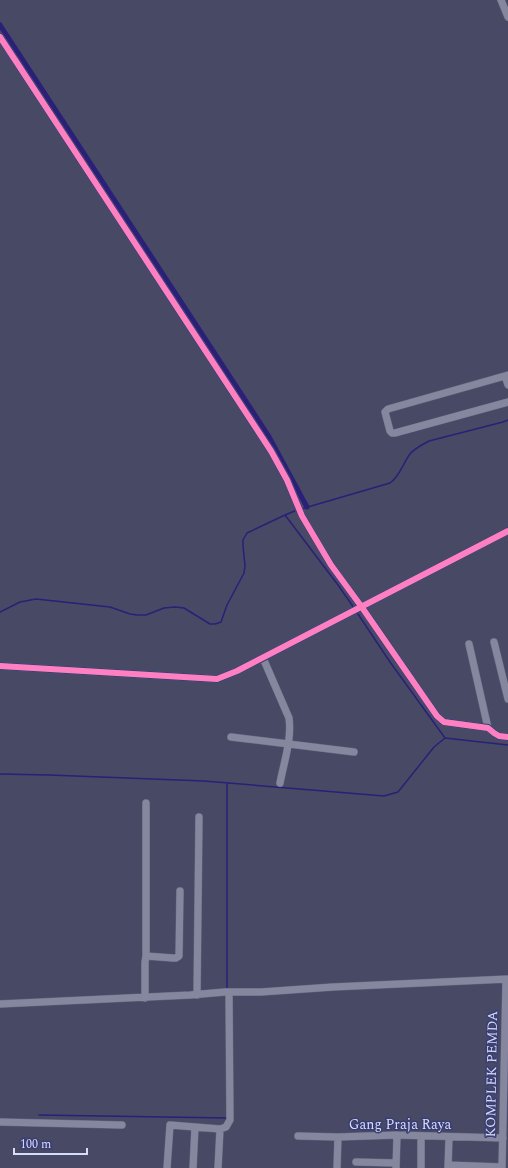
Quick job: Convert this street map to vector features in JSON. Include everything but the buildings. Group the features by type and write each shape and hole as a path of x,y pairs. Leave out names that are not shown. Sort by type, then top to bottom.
{"street":[{"path":"501,0 508,17"},
{"path":"0,37 271,451 288,480 302,516 357,609 441,720 444,722 488,728 499,736 508,737"},
{"path":"508,386 507,375 385,412 390,431 395,433 508,402"},
{"path":"0,666 214,679 224,677 508,532"},
{"path":"494,642 508,699"},
{"path":"469,644 488,728"},
{"path":"263,658 290,723 288,743 280,783"},
{"path":"231,737 354,752"},
{"path":"145,998 146,802"},
{"path":"197,995 199,817"},
{"path":"146,956 173,958 179,956 180,891"},
{"path":"0,1004 507,979"},
{"name":"KOMPLEK PEMDA","path":"502,1168 507,979"},
{"path":"168,1168 170,1125 220,1129 226,1126 230,1120 227,992"},
{"path":"0,1122 122,1124"},
{"path":"193,1168 196,1127"},
{"path":"218,1168 220,1129"},
{"path":"356,1162 396,1165 396,1135"},
{"name":"Gang Praja Raya","path":"298,1136 338,1137 396,1135 503,1138"},
{"path":"421,1136 421,1168"},
{"path":"337,1168 338,1137"},
{"path":"449,1137 448,1167 502,1168"}],"waterway":[{"path":"0,25 268,435 307,507"},
{"path":"301,509 390,483 399,473 412,452 429,441 508,420"},
{"path":"0,612 20,602 36,599 110,607 137,615 146,615 164,608 184,608 210,624 221,622 227,605 244,573 245,566 243,540 247,533 297,510"},
{"path":"285,515 354,608"},
{"path":"356,611 390,662 445,738 508,745"},
{"path":"0,774 204,781 384,796 398,792 434,747 445,738"},
{"path":"227,783 227,989"},
{"path":"39,1115 227,1117"}],"cycle path":[{"path":"0,37 271,451 287,480 302,516 331,565 437,716 444,722 488,728 499,736 508,737"},
{"path":"0,666 217,679 237,671 508,531"}]}
